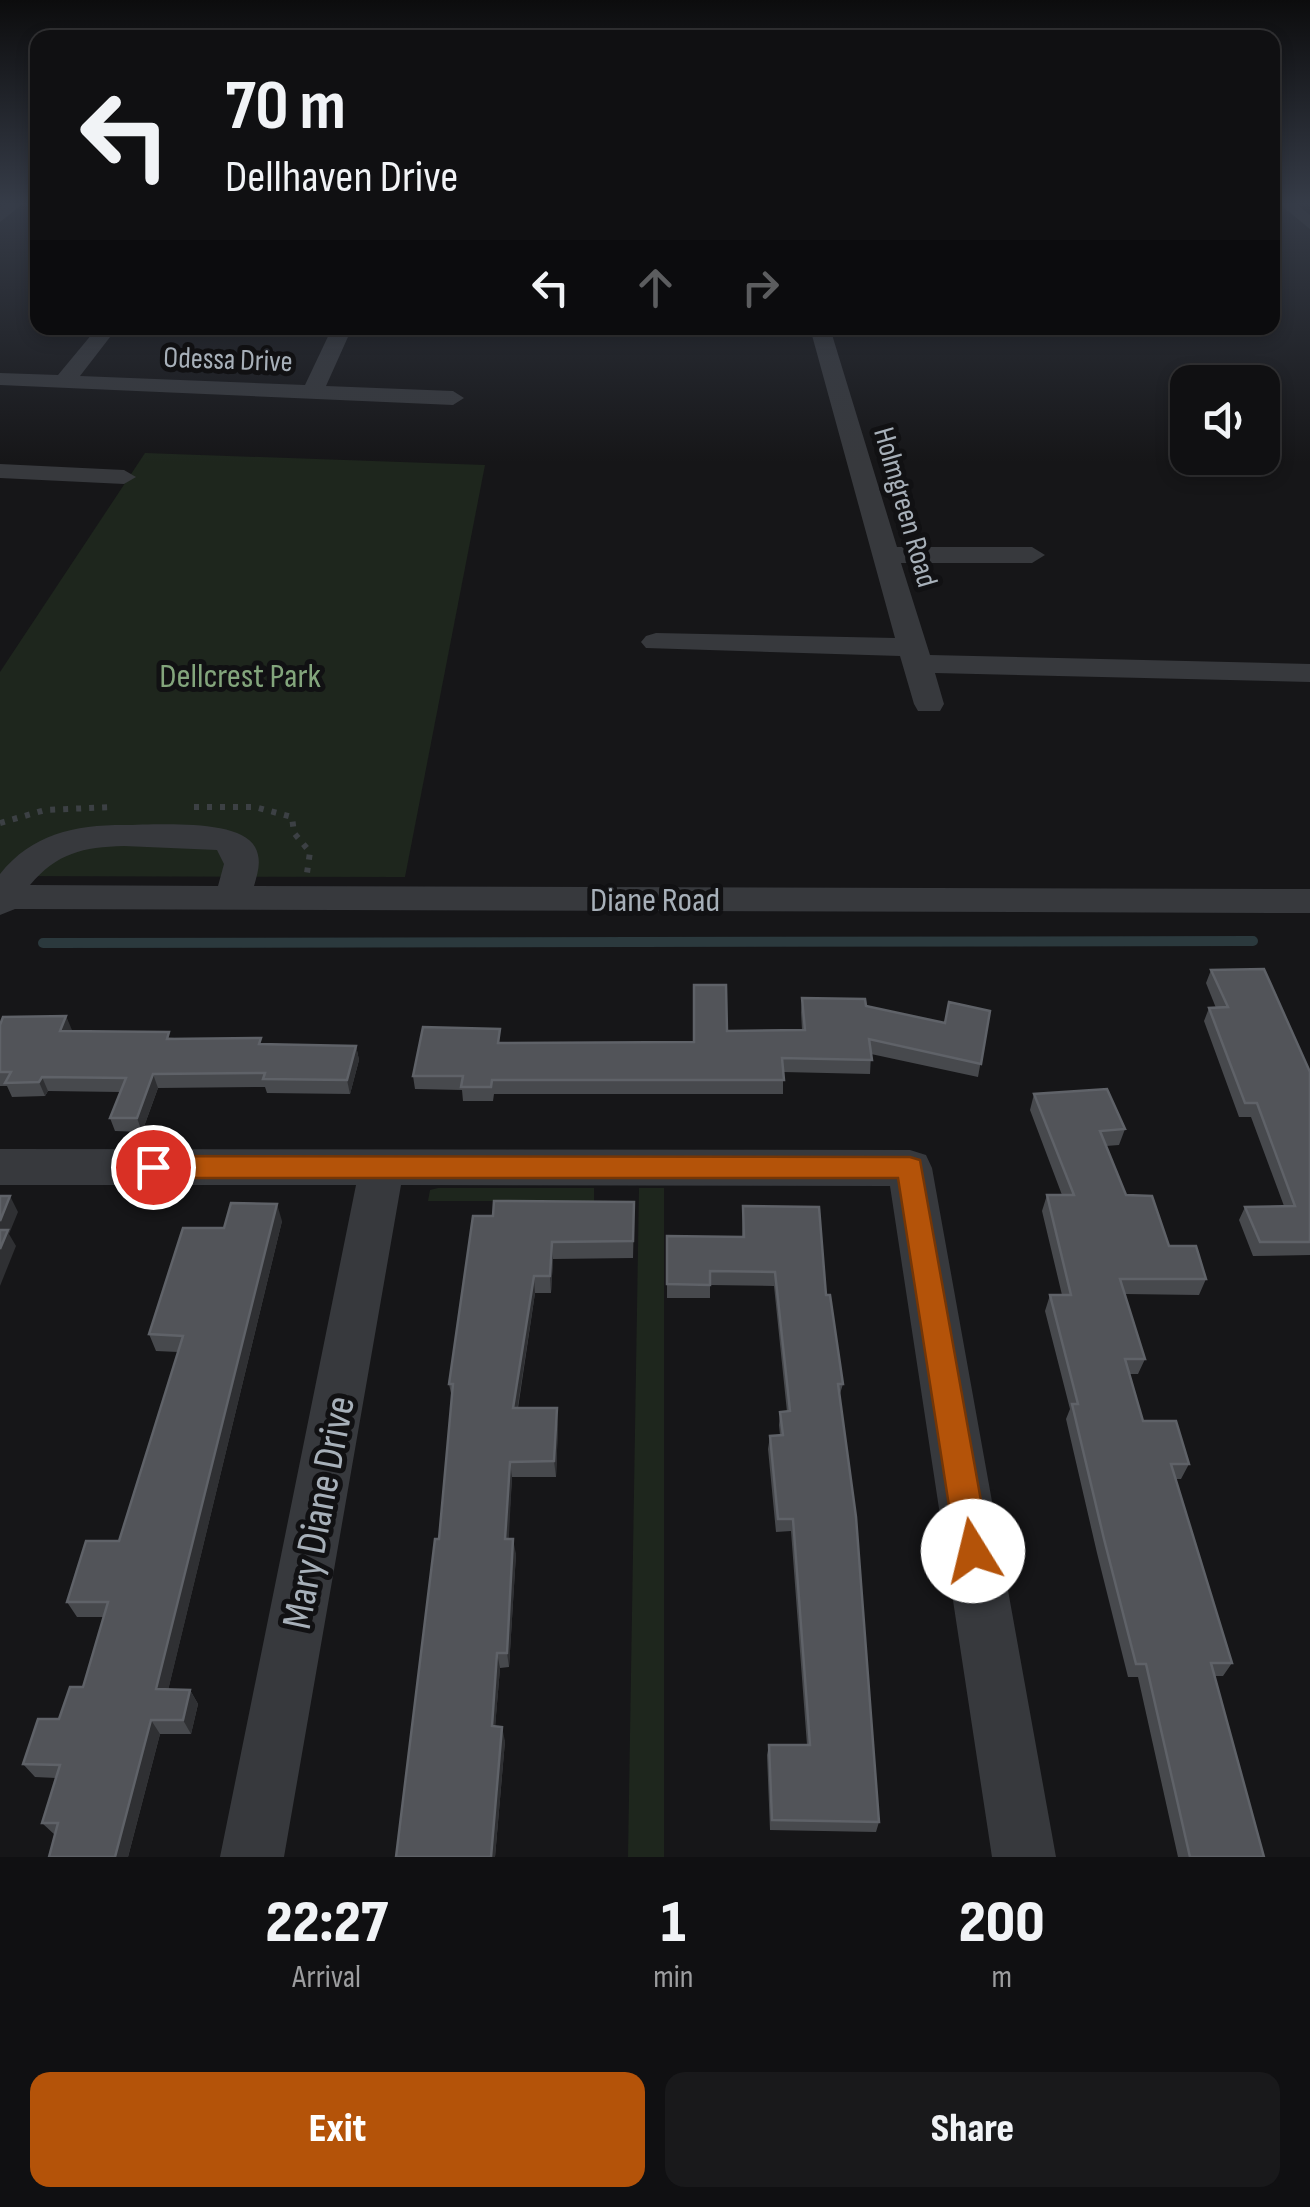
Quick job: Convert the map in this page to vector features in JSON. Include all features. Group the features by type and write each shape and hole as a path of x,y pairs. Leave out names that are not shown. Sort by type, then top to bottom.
{"street":[{"path":"64,382 101,335"},
{"path":"313,392 339,335"},
{"name":"Holmgreen Road","path":"822,335 929,704"},
{"name":"Odessa Drive","path":"0,379 453,398"},
{"path":"0,471 124,477"},
{"path":"886,555 1032,555"},
{"path":"656,642 1310,673"},
{"path":"1,899 28,860 48,846 92,834 228,842 239,850 242,864 232,898"},
{"name":"Diane Road","path":"1,899 1307,906"},
{"path":"0,1166 910,1168 1024,1857"},
{"name":"Mary Diane Drive","path":"252,1857 382,1168"}],"green space":[{"name":"Dellcrest Park","path":"145,453 485,465 405,877 0,876 0,672"},
{"path":"594,1188 594,1201 428,1201 430,1190"},
{"path":"639,1188 664,1188 664,1857 628,1857"}],"building":[{"path":"1264,969 1310,1072 1310,1242 1260,1242 1245,1207 1295,1206 1257,1103 1245,1103 1209,1008 1228,1007 1211,970"},
{"path":"694,985 726,985 727,1031 805,1030 802,998 865,999 866,1006 945,1023 949,1002 990,1011 981,1064 869,1039 872,1060 782,1058 784,1080 492,1080 491,1087 461,1087 463,1076 413,1076 423,1027 500,1029 498,1043 694,1042"},
{"path":"66,1016 60,1031 169,1032 167,1039 261,1038 259,1044 356,1046 347,1080 263,1079 265,1073 153,1074 137,1118 110,1118 126,1078 42,1077 39,1082 5,1083 11,1072 0,1072 3,1017"},
{"path":"1107,1089 1125,1129 1100,1131 1126,1195 1152,1196 1169,1246 1196,1246 1206,1279 1120,1279 1145,1359 1125,1359 1143,1421 1176,1421 1189,1464 1171,1464 1232,1663 1211,1663 1264,1857 1190,1857 1146,1664 1136,1664 1072,1404 1078,1404 1050,1295 1071,1295 1047,1195 1074,1195 1034,1094"},
{"path":"0,1196 10,1196 0,1221"},
{"path":"494,1201 634,1202 633,1241 552,1242 550,1276 534,1276 513,1408 557,1408 554,1461 510,1462 505,1539 513,1539 507,1653 497,1653 492,1726 502,1727 491,1857 396,1857 435,1539 439,1539 453,1384 449,1384 473,1216 493,1216"},
{"path":"231,1203 277,1204 156,1689 190,1690 183,1720 151,1720 115,1857 49,1857 58,1823 42,1823 60,1765 23,1764 38,1719 59,1719 70,1687 83,1687 108,1602 67,1602 86,1541 119,1541 183,1336 149,1334 183,1228 224,1228"},
{"path":"743,1206 819,1207 826,1295 830,1295 843,1384 838,1384 856,1517 879,1822 772,1820 769,1745 810,1745 793,1519 778,1519 770,1436 783,1435 780,1412 790,1411 775,1272 710,1271 710,1285 667,1284 667,1236 744,1237"},
{"path":"0,1230 8,1230 0,1249"}],"waterway":[{"path":"43,943 1253,941"}],"route":[{"path":"153,1167 910,1168 973,1551"}]}
